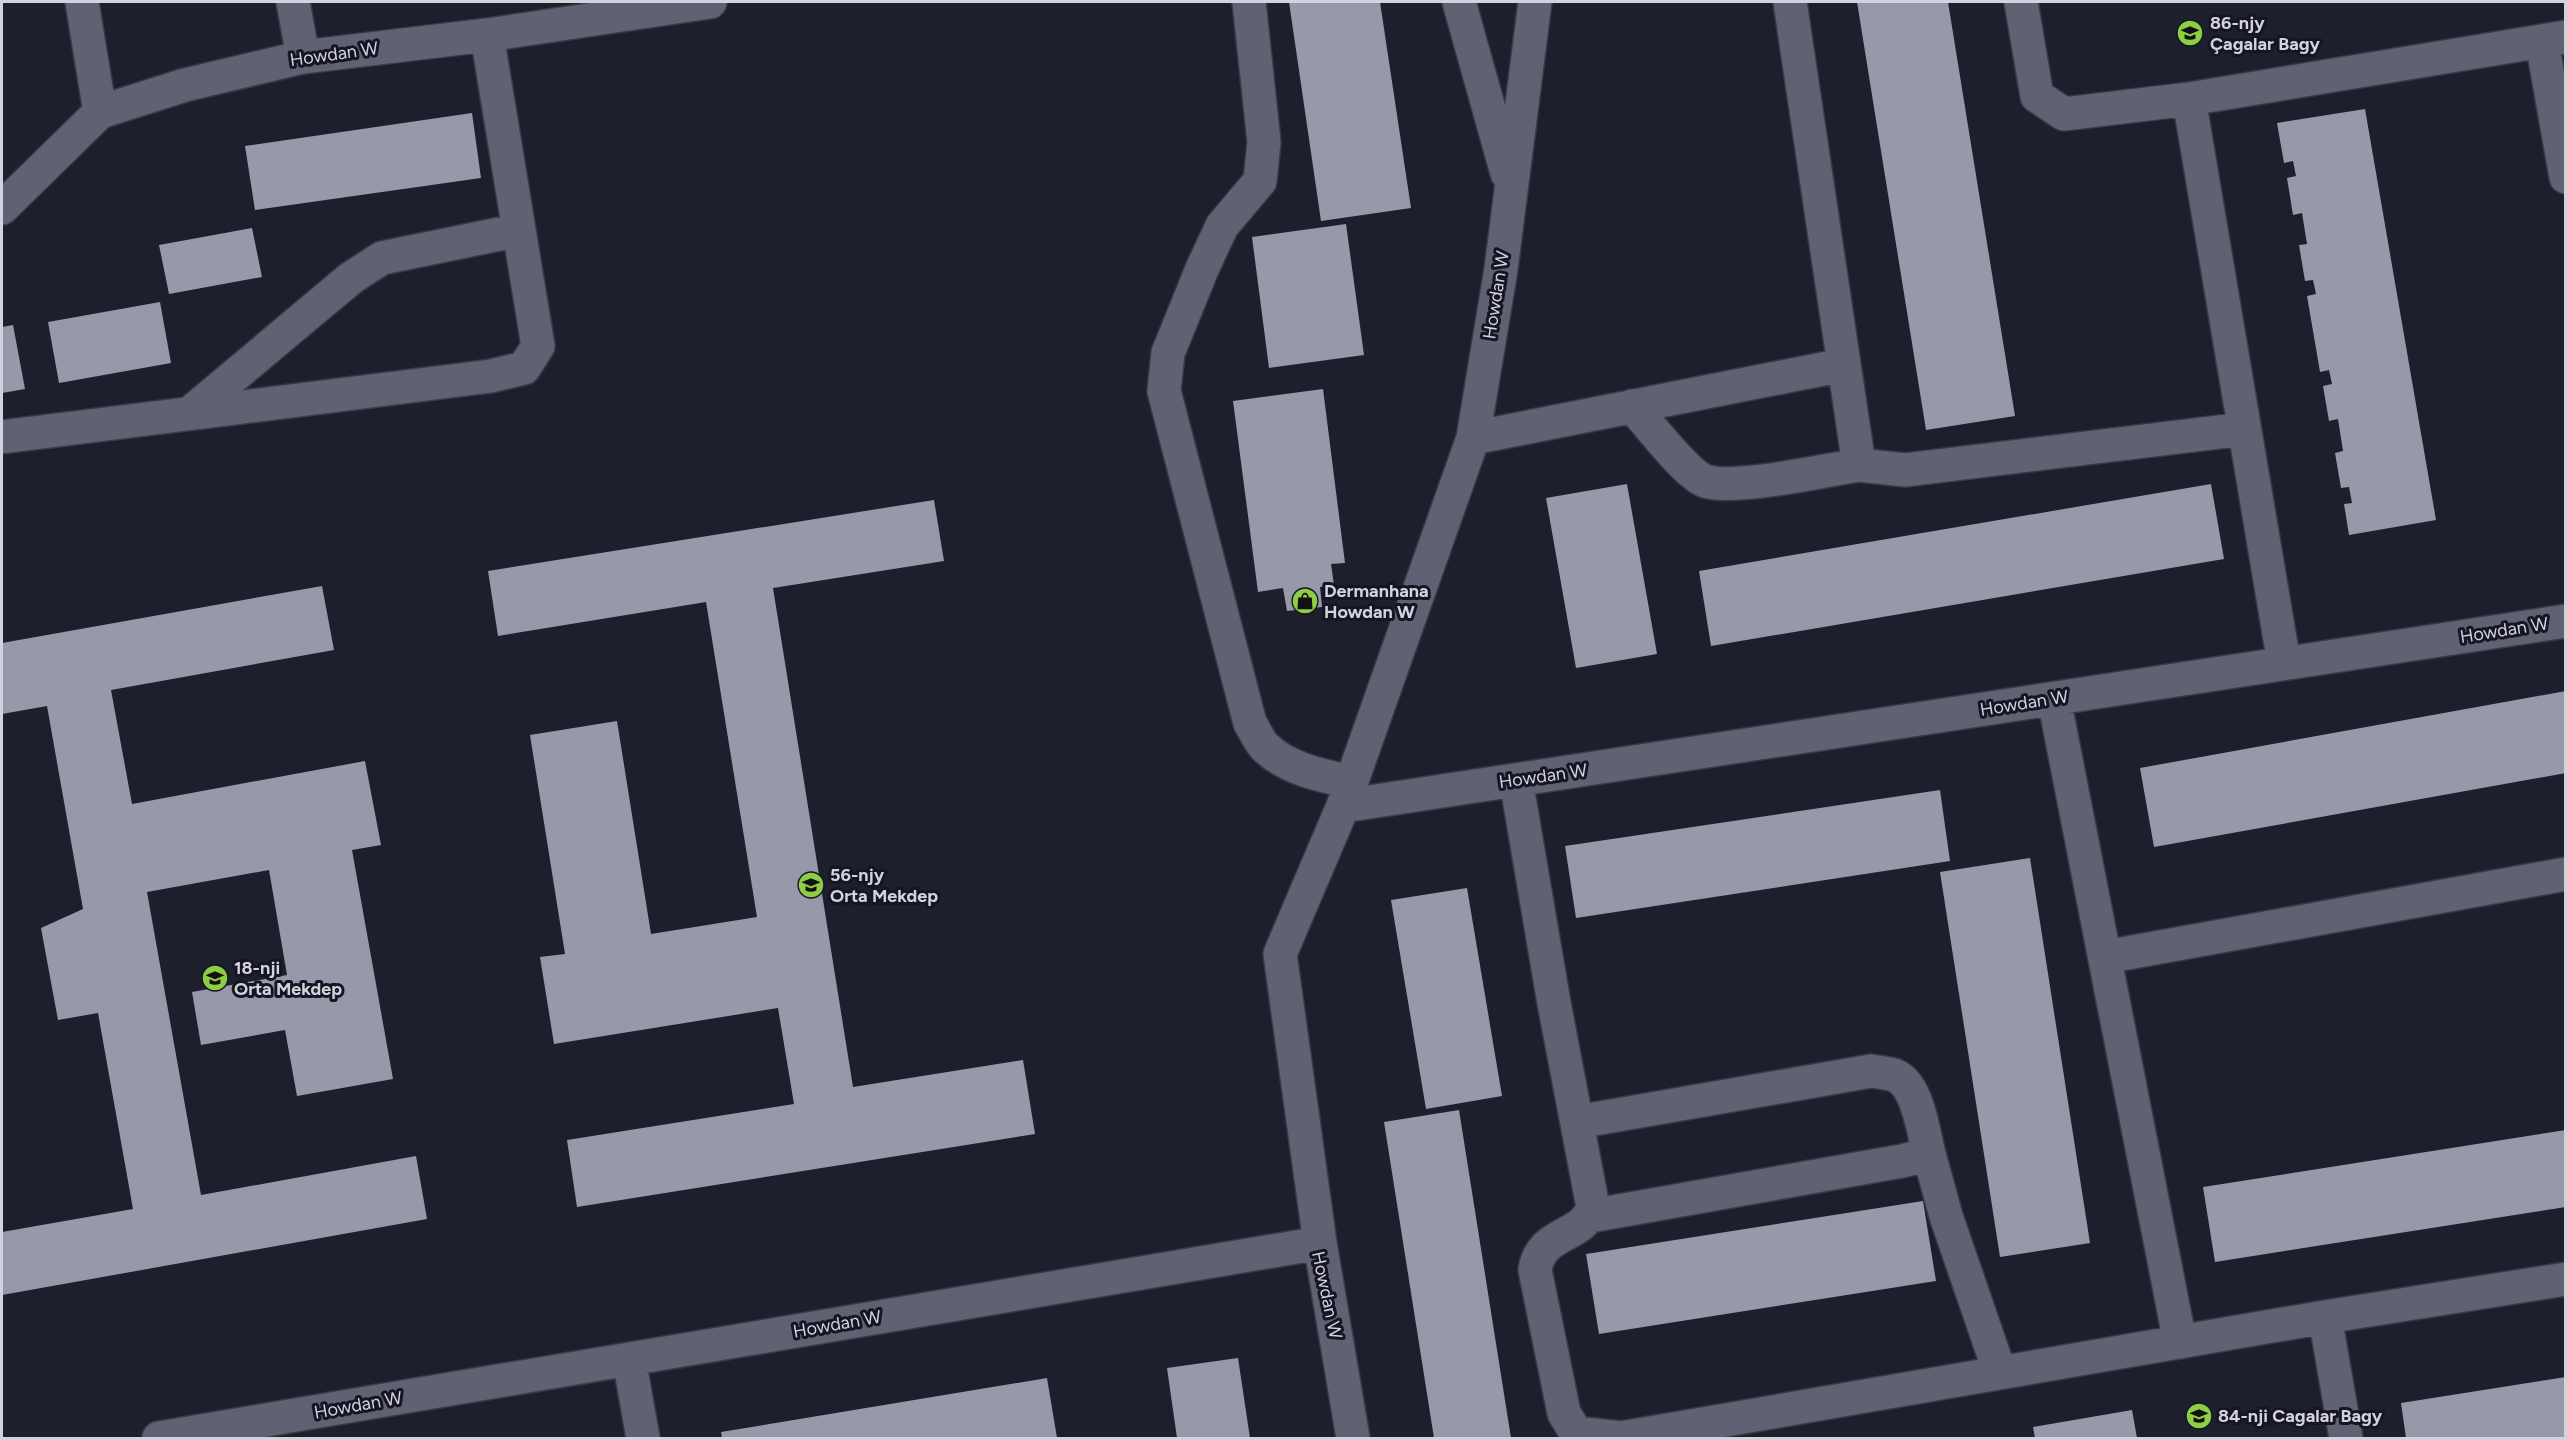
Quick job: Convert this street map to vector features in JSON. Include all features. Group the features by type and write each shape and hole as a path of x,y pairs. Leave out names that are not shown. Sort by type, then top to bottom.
{"street":[{"path":"82,2 100,112"},
{"path":"293,2 303,57"},
{"name":"Howdan W","path":"2,208 100,112 185,85 303,57 487,35 710,2"},
{"path":"1249,2 1264,142 1260,181 1222,226 1202,269 1168,353 1164,390 1250,723 1265,747 1347,794 1280,954 1320,1243"},
{"path":"1460,2 1511,188"},
{"name":"Howdan W","path":"1535,2 1511,188 1473,438 1347,794 1516,780 2565,621"},
{"path":"1790,2 1859,465"},
{"path":"2021,2 2037,96 2064,114 2189,99 2554,40 2565,177"},
{"path":"2,437 491,376 524,368 538,346 487,35"},
{"path":"2189,99 2284,663"},
{"path":"190,413 351,278 382,258 519,230"},
{"path":"1473,438 1843,365"},
{"path":"1632,406 1686,467 1704,481 1732,484 1859,465 1916,469 2244,429"},
{"path":"2054,699 2180,1342"},
{"path":"1516,780 1554,1003 1593,1207 1590,1216"},
{"path":"2105,957 2565,874"},
{"path":"1577,1122 1871,1071 1895,1076 1908,1085 1918,1110 1946,1216 2000,1373"},
{"path":"1929,1154 1902,1161 1590,1216 1572,1231 1555,1238 1537,1257 1535,1270 1563,1413 1569,1426 1576,1433 1621,1438 2325,1317 2565,1279"},
{"name":"Howdan W","path":"159,1438 1320,1243 1353,1438"},
{"path":"2325,1317 2346,1438"},
{"path":"628,1359 643,1438"}],"building":[{"path":"1289,2 1380,2 1411,208 1321,221"},
{"path":"1857,2 1948,2 2015,416 1926,430"},
{"path":"2365,109 2436,520 2349,535 2344,504 2352,503 2349,487 2341,488 2335,453 2343,451 2338,419 2329,421 2323,386 2332,384 2329,370 2320,372 2307,296 2316,294 2313,280 2305,281 2299,245 2307,244 2302,213 2293,215 2287,178 2296,176 2293,161 2284,163 2277,123"},
{"path":"472,113 481,178 255,210 245,146"},
{"path":"1346,224 1364,355 1269,368 1252,237"},
{"path":"252,228 262,277 169,294 159,245"},
{"path":"160,302 171,363 59,383 48,322"},
{"path":"13,325 25,389 2,393 2,327"},
{"path":"1323,389 1345,563 1331,564 1334,585 1320,587 1322,607 1287,611 1283,588 1258,592 1233,401"},
{"path":"1627,484 1657,654 1576,668 1546,498"},
{"path":"2211,484 2224,559 1711,646 1699,571"},
{"path":"934,500 944,561 773,588 853,1087 1023,1060 1035,1134 577,1207 567,1140 794,1104 778,1008 554,1044 540,957 565,954 530,735 617,721 651,934 757,917 706,602 498,636 488,571"},
{"name":"18-nji Orta Mekdep","path":"322,586 334,650 111,690 132,804 365,761 381,845 352,850 393,1079 297,1096 285,1030 201,1045 192,992 287,975 269,870 147,892 201,1195 416,1156 427,1219 2,1295 2,1232 133,1209 98,1013 58,1020 41,928 83,909 47,706 2,714 2,643"},
{"path":"2566,691 2566,773 2154,847 2140,768"},
{"path":"1940,790 1950,861 1576,918 1565,846"},
{"path":"2030,858 2090,1243 2000,1257 1940,872"},
{"path":"1467,888 1502,1096 1426,1109 1391,900"},
{"path":"1459,1110 1511,1438 1434,1438 1384,1122"},
{"path":"2566,1130 2566,1207 2215,1262 2203,1187"},
{"path":"1923,1201 1936,1281 1599,1334 1586,1254"},
{"path":"1238,1358 1250,1438 1177,1438 1167,1368"},
{"path":"2566,1377 2566,1438 2406,1438 2401,1403"},
{"path":"1047,1378 1057,1438 722,1438 721,1432"},
{"path":"2132,1410 2137,1438 2035,1438 2033,1427"}],"place":[{"name":"86-njy Çagalar Bagy","path":"2190,33"},
{"name":"Dermanhana Howdan W","path":"1305,601"},
{"name":"56-njy Orta Mekdep","path":"811,885"},
{"name":"18-nji Orta Mekdep","path":"215,978"},
{"name":"84-nji Cagalar Bagy","path":"2199,1416"}]}
